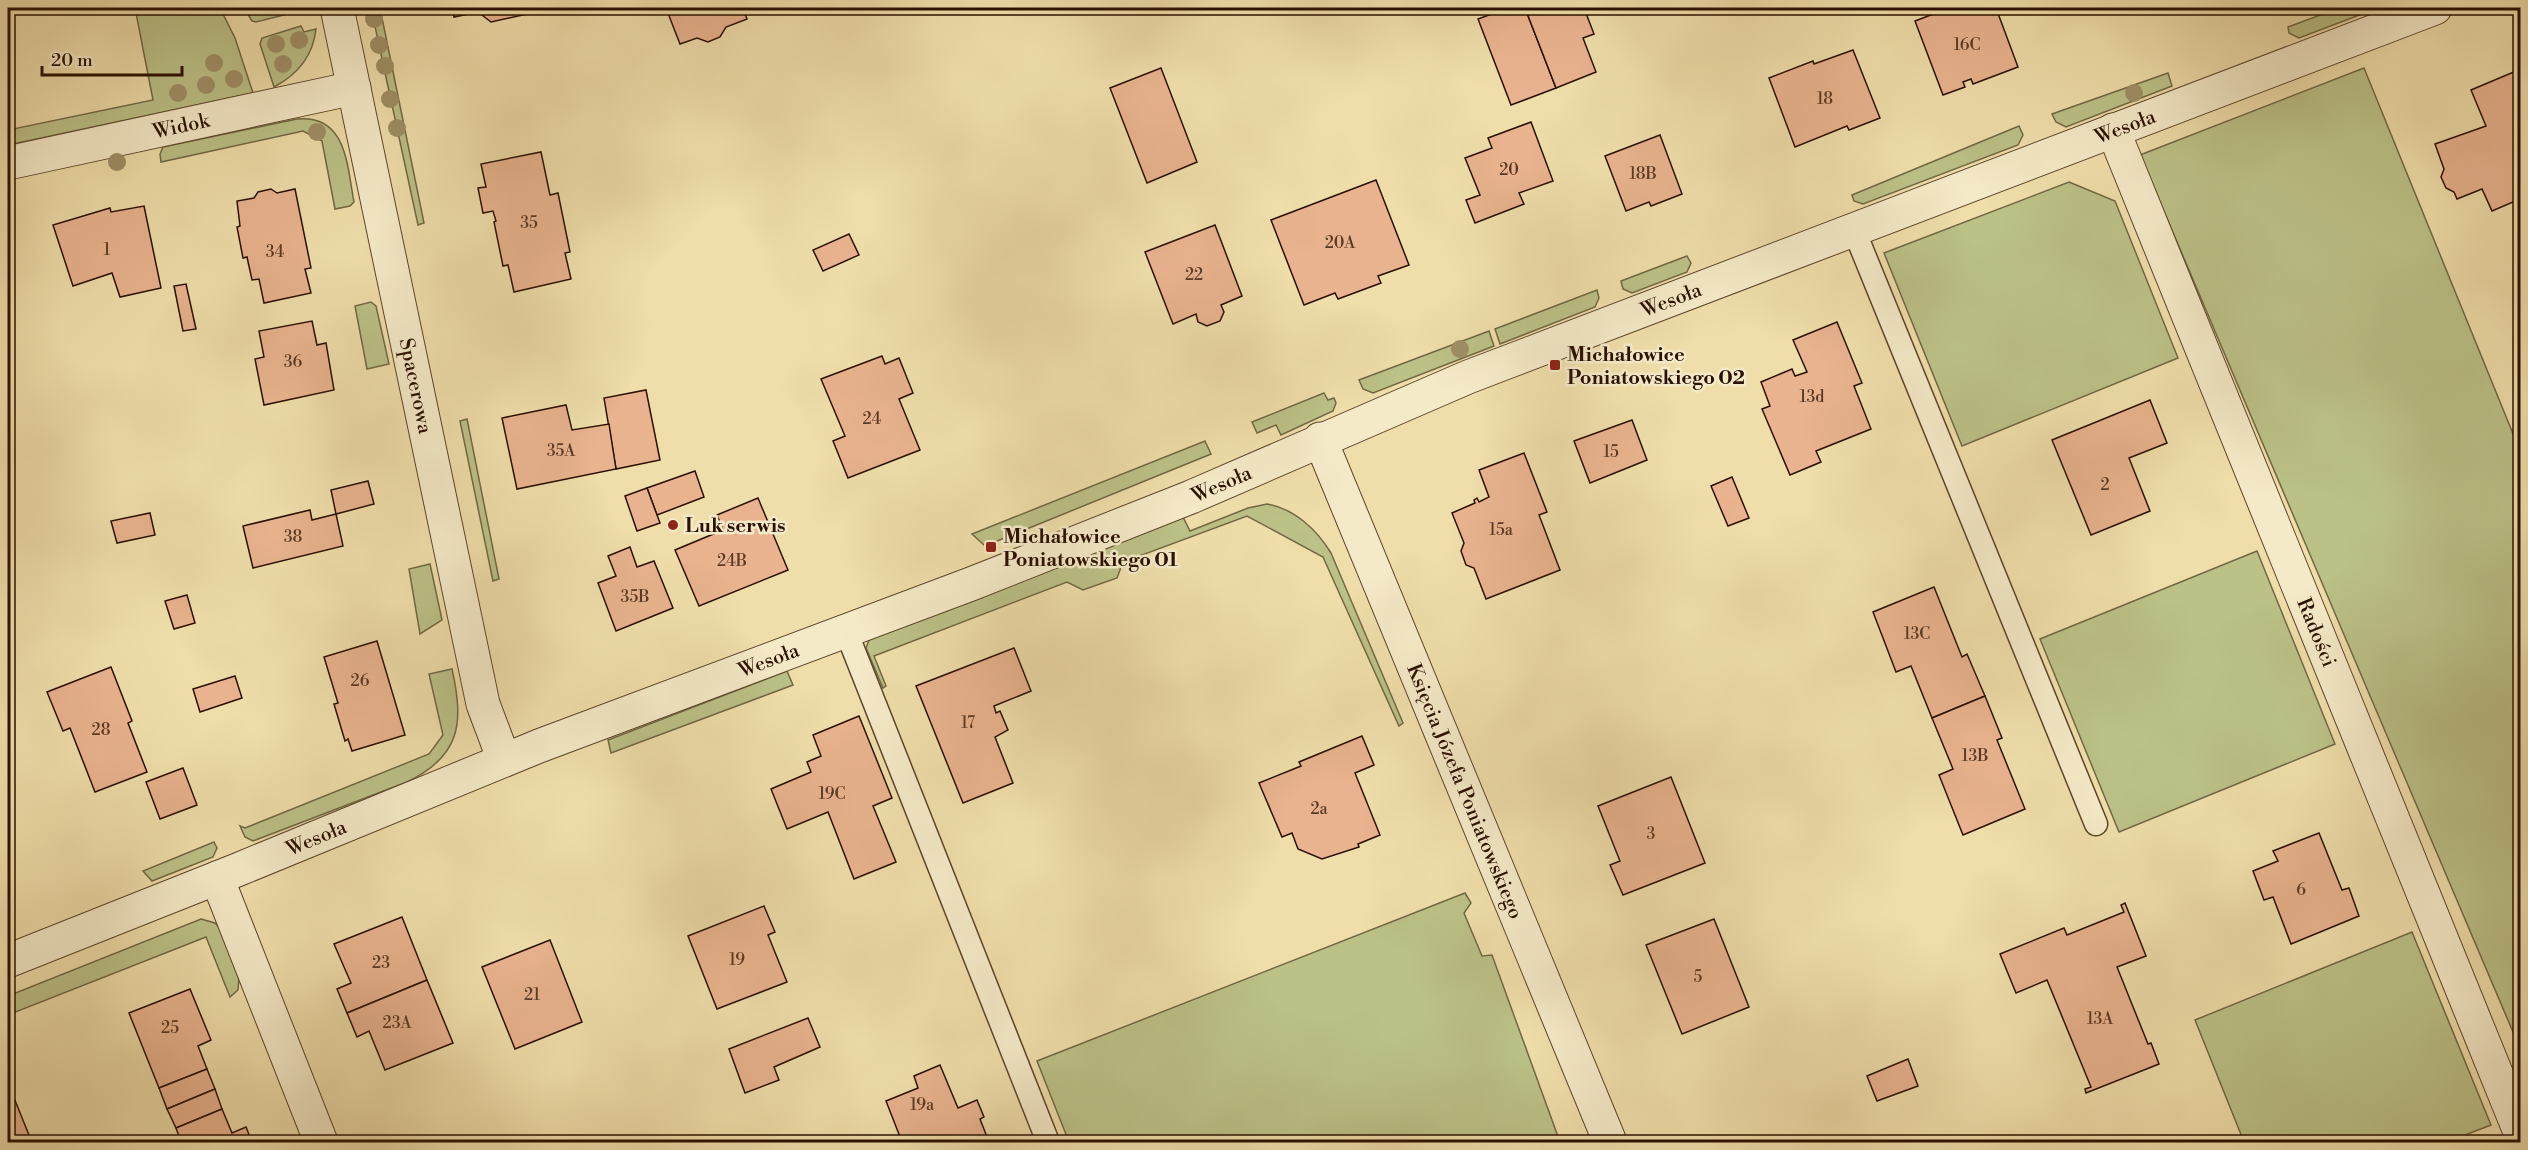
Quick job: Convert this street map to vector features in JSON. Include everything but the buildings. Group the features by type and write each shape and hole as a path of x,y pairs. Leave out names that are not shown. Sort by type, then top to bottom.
{"street":[{"name":"Spacerowa","path":"337,8 483,704 504,760"},
{"name":"Wesoła","path":"8,961 504,760 971,584 1191,497 1320,439 1468,377 2435,8"},
{"name":"Widok","path":"8,163 354,88"},
{"name":"Radości","path":"2113,130 2520,1132"},
{"name":"Księcia Józefa Poniatowskiego","path":"1320,439 1610,1143"},
{"path":"217,878 321,1143"}],"lane":[{"path":"1854,230 2096,824"},
{"path":"846,631 1048,1143"}],"green space":[{"path":"135,8 220,8 235,38 253,93 8,145 8,130 153,100"},
{"path":"244,8 299,8 300,11 256,22 252,21"},
{"path":"371,8 380,8 424,223 418,225"},
{"path":"2339,8 2378,8 2299,38 2289,33 2288,27"},
{"path":"301,26 304,32 316,29 311,48 297,70 274,87 260,44 262,38"},
{"path":"2364,68 2520,451 2520,1029 2513,1032 2140,155"},
{"path":"2168,73 2172,86 2066,127 2056,122 2052,114"},
{"path":"297,119 314,120 326,125 342,145 354,202 350,206 335,209 322,141 303,131 161,162 160,154 163,147"},
{"path":"2019,126 2023,135 2018,145 1863,204 1854,201 1852,195"},
{"path":"2069,182 2115,201 2178,358 1962,446 1884,253"},
{"path":"1687,256 1691,263 1687,272 1632,293 1623,289 1621,281"},
{"path":"1597,290 1599,298 1595,307 1500,344 1495,329"},
{"path":"371,302 376,306 389,364 367,369 355,306"},
{"path":"1489,331 1494,346 1373,393 1363,389 1359,380"},
{"path":"1324,393 1328,400 1334,398 1336,403 1333,411 1281,435 1276,425 1257,433 1252,422"},
{"path":"467,419 499,579 493,581 460,421"},
{"path":"1205,441 1211,454 985,546 972,534"},
{"path":"1267,504 1287,511 1304,522 1319,536 1331,553 1403,723 1399,726 1323,557 1247,516 1123,562 1117,578 1083,590 1067,582 874,656 886,686 883,688 866,648 869,640 1183,517 1190,531 1248,508"},
{"path":"2257,551 2335,744 2119,832 2040,639"},
{"path":"430,564 442,620 420,634 409,569"},
{"path":"452,669 458,706 454,736 448,749 425,772 407,782 253,841 245,837 240,826 245,828 429,754 443,735 429,674"},
{"path":"787,671 793,685 611,753 608,740"},
{"path":"214,842 217,848 213,857 152,881 143,871"},
{"path":"1465,893 1471,903 1464,913 1482,956 1492,955 1560,1142 1069,1142 1037,1061"},
{"path":"201,919 215,923 220,928 239,978 238,990 230,997 206,937 8,1015 8,996"},
{"path":"2412,932 2491,1125 2447,1142 2244,1142 2195,1020"}],"place":[{"name":"Michałowice Poniatowskiego 02","path":"1555,365"},
{"name":"Luk serwis","path":"673,525"},
{"name":"Michałowice Poniatowskiego 01","path":"991,547"}]}
